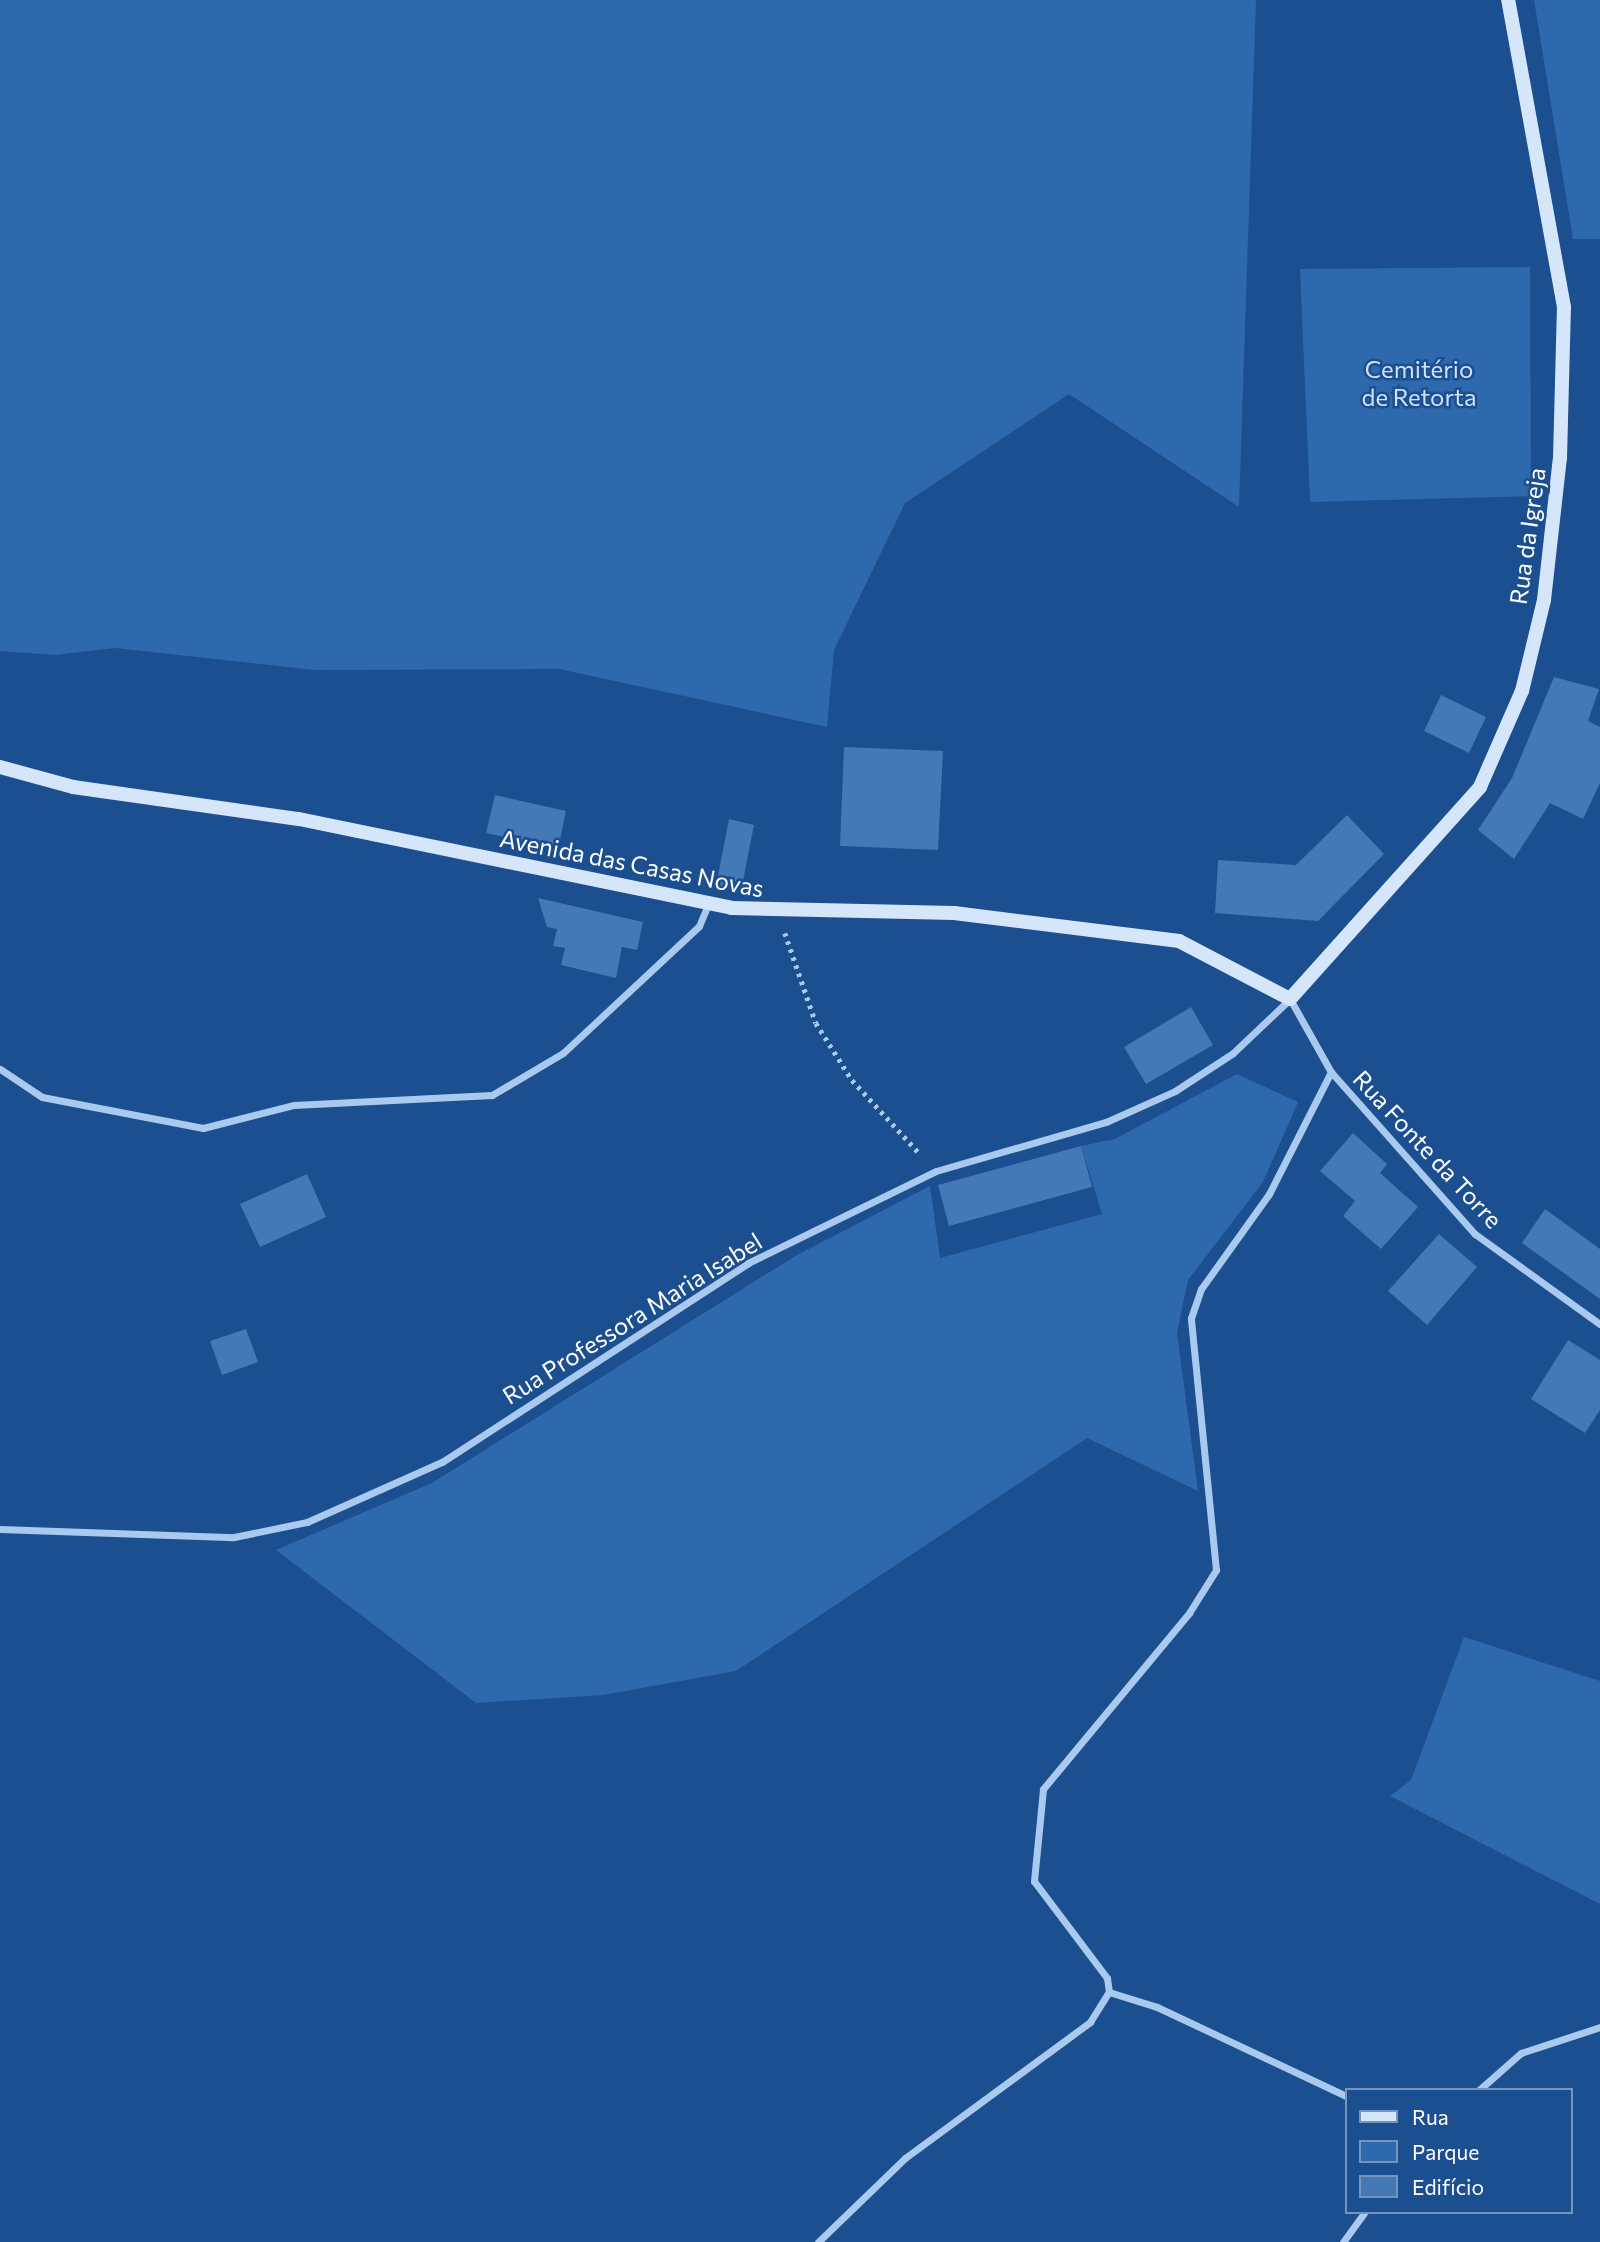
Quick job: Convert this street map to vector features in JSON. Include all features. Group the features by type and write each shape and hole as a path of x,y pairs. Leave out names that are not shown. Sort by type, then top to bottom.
{"street":[{"name":"Rua da Igreja","path":"1290,999 1480,787 1522,691 1544,600 1560,458 1564,306 1507,0"},
{"name":"Avenida das Casas Novas","path":"0,767 72,787 299,818 709,903 778,914 954,913 1179,941 1290,999"},
{"path":"0,1069 42,1097 202,1128 295,1105 492,1095 563,1053 699,926 709,903"},
{"name":"Rua Fonte da Torre","path":"1290,999 1331,1072 1475,1234 1567,1306 1600,1324"},
{"name":"Rua Professora Maria Isabel","path":"0,1529 234,1537 307,1522 442,1462 748,1263 936,1171 1106,1122 1175,1091 1233,1053 1290,999"},
{"path":"818,2242 905,2158 1090,2022 1109,1992 1107,1978 1034,1881 1043,1789 1189,1613 1216,1570 1191,1318 1201,1289 1269,1194 1331,1072"},
{"path":"1109,1992 1157,2007 1344,2095"},
{"path":"1481,2088 1521,2053 1600,2027"},
{"path":"1343,2242 1364,2214"}],"path":[{"path":"778,914 816,1023 852,1080 936,1171"}],"green space":[{"path":"0,0 1256,0 1239,507 1069,394 905,503 834,650 827,727 559,669 315,670 115,648 55,655 0,651"},
{"path":"1534,0 1600,0 1600,239 1573,239"},
{"name":"Cemitério de Retorta","path":"1530,267 1531,496 1310,502 1300,269"},
{"path":"1237,1074 1298,1102 1263,1182 1188,1280 1177,1333 1198,1491 1087,1438 736,1671 603,1695 476,1703 276,1550 432,1483 797,1255 930,1186 940,1258 1102,1214 1081,1146 1115,1139"},
{"path":"1464,1637 1600,1681 1600,1904 1390,1796 1411,1780"}],"building":[{"path":"1554,677 1599,689 1588,721 1600,727 1600,783 1583,819 1550,803 1514,859 1478,830 1512,778"},
{"path":"1441,695 1486,717 1469,753 1424,731"},
{"path":"844,747 943,751 938,850 840,846"},
{"path":"495,795 566,811 558,849 486,833"},
{"path":"1347,815 1384,854 1318,921 1215,913 1218,860 1296,865"},
{"path":"729,819 754,825 741,891 716,886"},
{"path":"538,898 643,922 637,950 622,947 616,978 561,965 565,948 553,946 557,929 547,927"},
{"path":"1191,1007 1213,1045 1146,1084 1124,1047"},
{"path":"1353,1133 1387,1164 1380,1173 1418,1207 1381,1249 1343,1216 1355,1201 1320,1171"},
{"path":"1081,1146 1092,1187 949,1226 938,1185"},
{"path":"307,1174 326,1217 260,1247 240,1204"},
{"path":"1545,1209 1600,1249 1600,1299 1522,1243"},
{"path":"1439,1234 1477,1267 1427,1325 1388,1291"},
{"path":"246,1329 258,1362 222,1375 210,1341"},
{"path":"1568,1340 1600,1360 1600,1410 1585,1433 1531,1399"}]}
